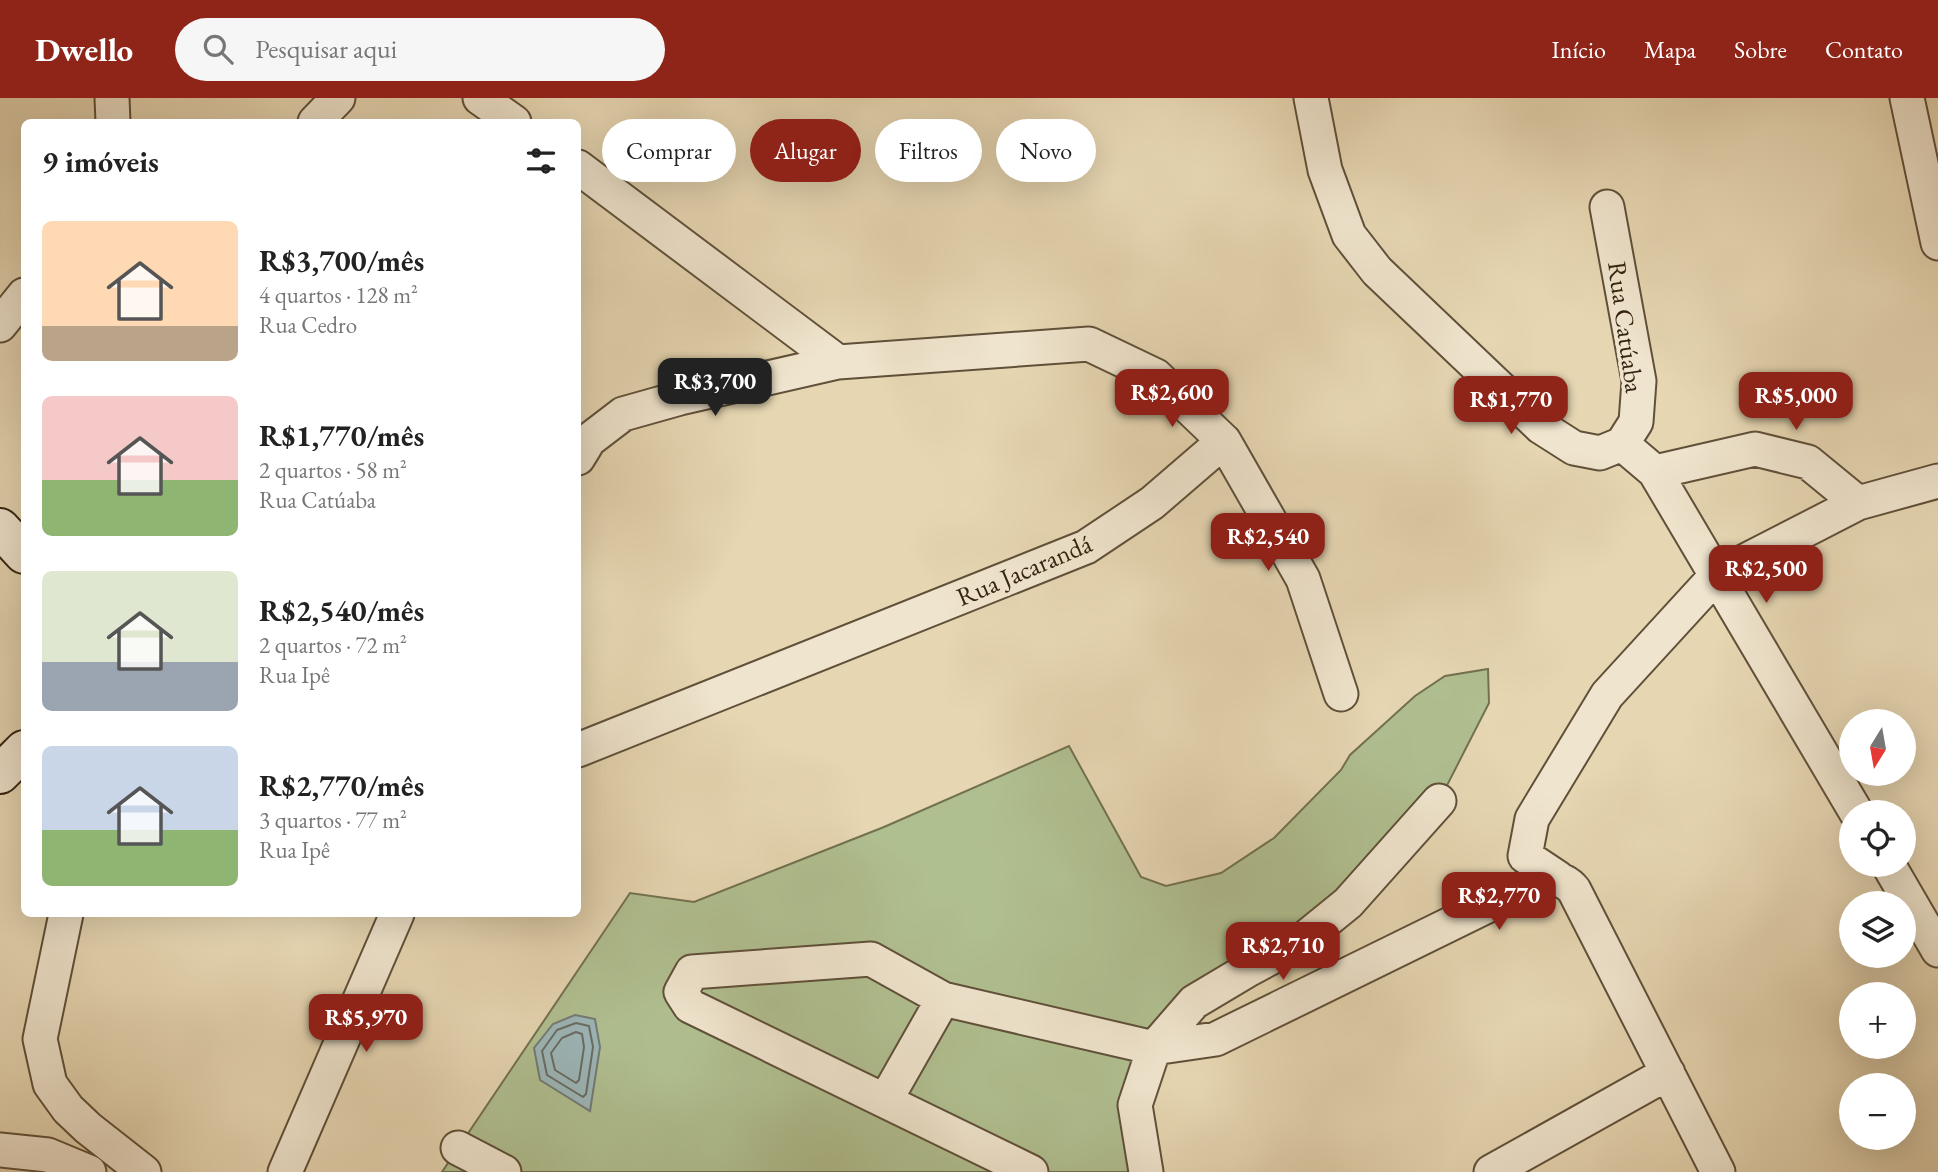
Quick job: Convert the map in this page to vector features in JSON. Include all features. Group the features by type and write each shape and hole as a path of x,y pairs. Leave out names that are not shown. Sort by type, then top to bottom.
{"main road":[{"path":"0,528 21,551"},
{"path":"0,774 21,753"}],"street":[{"path":"112,98 113,119"},
{"path":"318,119 338,98"},
{"path":"480,98 510,119"},
{"path":"1311,98 1325,170 1349,235 1377,271 1541,427 1574,448 1600,453 1622,444 1655,472 1849,800"},
{"path":"1908,98 1930,163 1938,243"},
{"path":"581,169 838,362"},
{"name":"Rua Catúaba","path":"1607,207 1639,381 1636,422 1622,444"},
{"path":"0,324 21,299"},
{"path":"581,453 589,440 623,414 680,398 838,362 1089,344 1156,376 1223,441 1303,579 1340,694"},
{"name":"Rua Jacarandá","path":"581,749 1086,547 1152,503 1223,441"},
{"path":"1655,472 1755,449 1808,463 1858,503"},
{"path":"1718,1172 1574,890 1525,856 1532,819 1606,695 1716,576 1858,503 1938,481"},
{"path":"1146,1172 1135,1105 1154,1048 1194,1002 1300,942 1348,903 1439,801"},
{"path":"1031,1172 690,1006 681,992 692,972 872,959 943,999 1154,1048 1216,1039 1546,877 1558,878"},
{"path":"1896,877 1938,950"},
{"path":"65,917 40,1039 50,1084 68,1109 88,1128 144,1172"},
{"path":"285,1172 396,917"},
{"path":"885,1101 943,999"},
{"path":"1491,1172 1668,1073"},
{"path":"458,1148 504,1172"},
{"path":"0,1150 48,1155 89,1172"}],"green space":[{"path":"1488,669 1489,703 1439,801 1348,903 1154,1048 1146,1172 442,1172 630,893 694,902 884,827 1069,746 1141,877 1166,886 1221,873 1274,838 1341,770 1350,755 1415,696 1445,676"}],"water":[{"path":"575,1015 595,1019 600,1047 590,1111 540,1080 534,1048 553,1024"}]}
